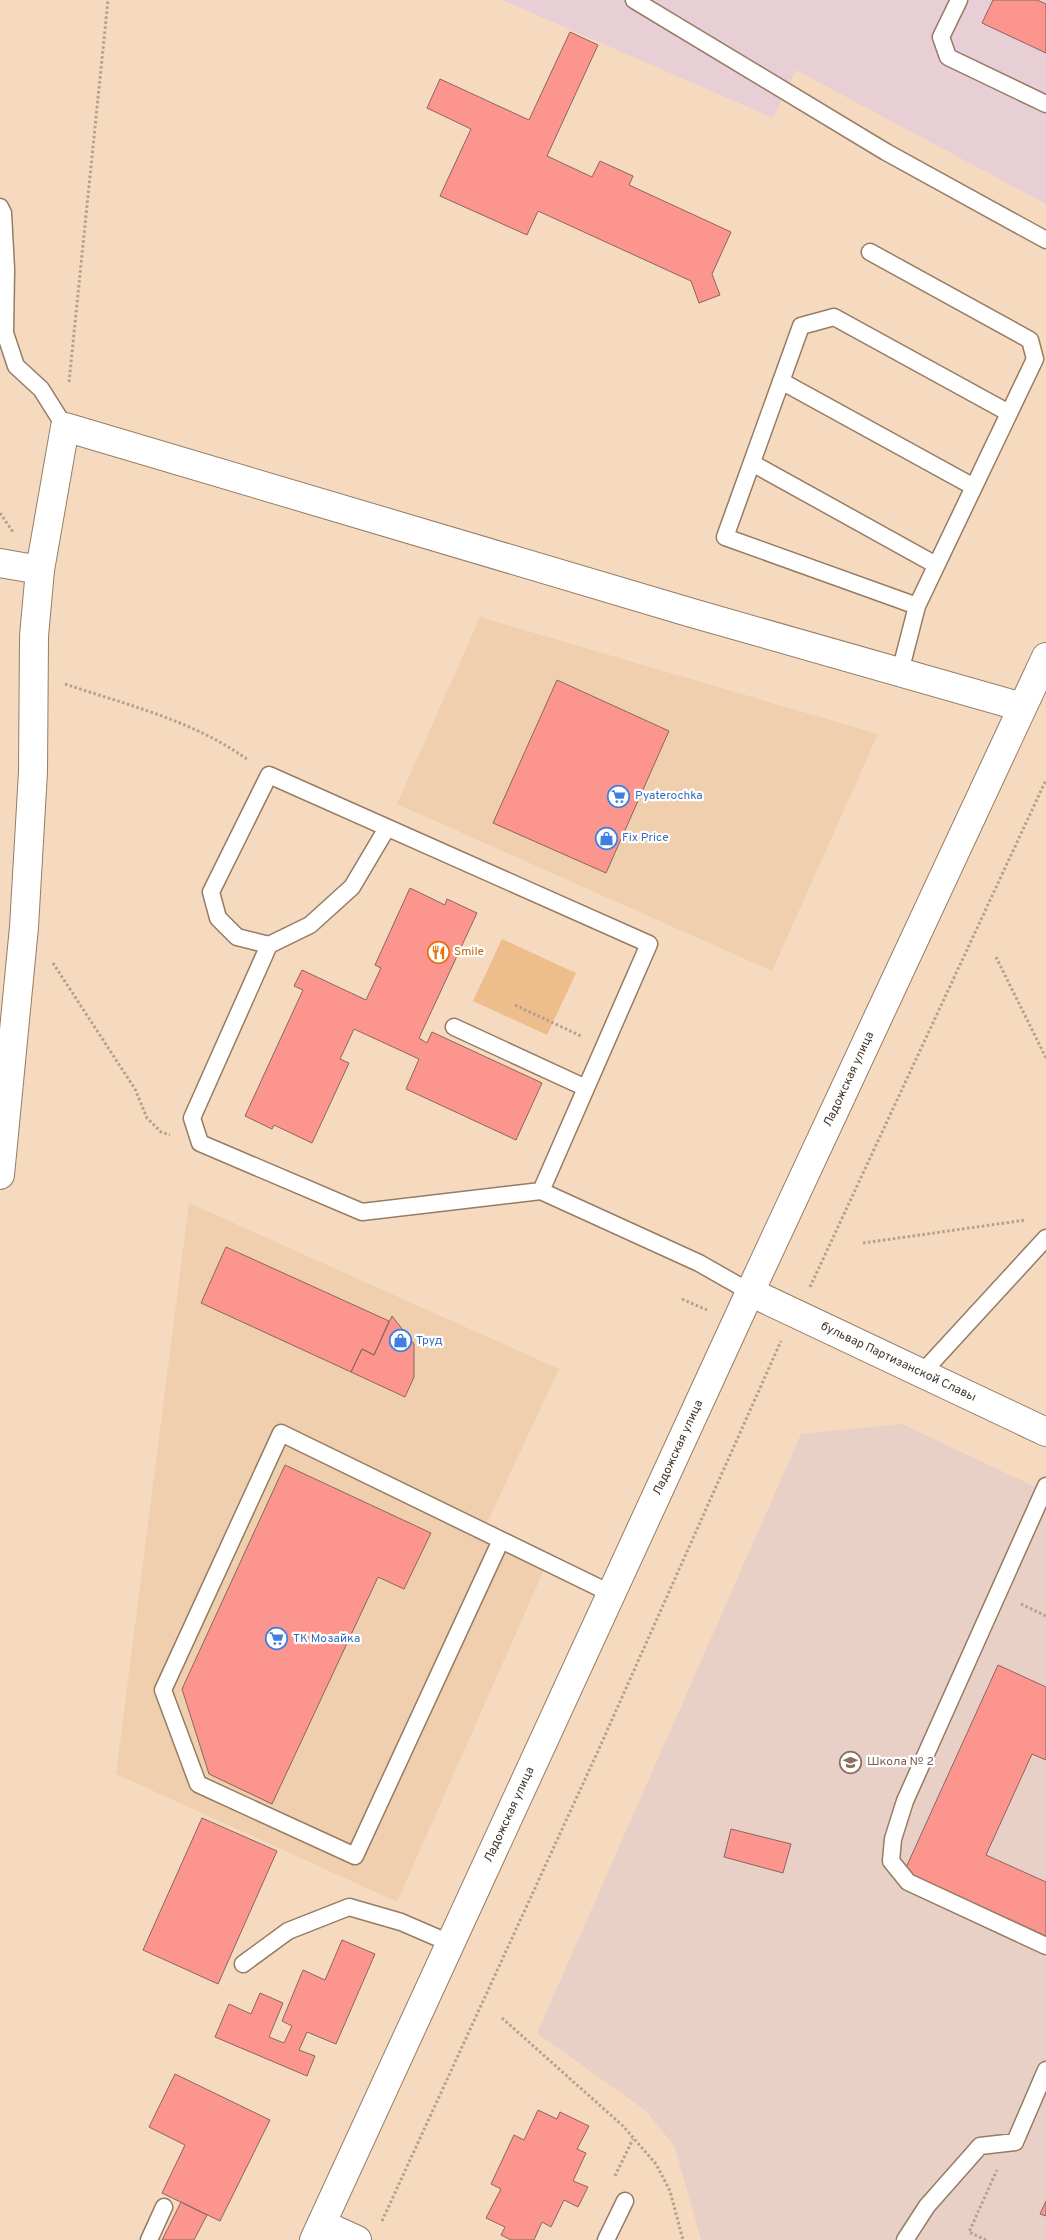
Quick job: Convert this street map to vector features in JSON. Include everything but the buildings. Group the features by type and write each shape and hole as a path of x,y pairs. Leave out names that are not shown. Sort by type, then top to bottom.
{"street":[{"path":"0,1175 24,927 33,772 34,636 40,570 65,427 683,610 1022,707"},
{"path":"0,563 40,570"},
{"name":"Ладожская улица","path":"318,2232 750,1292 1046,657"},
{"name":"бульвар Партизанской Славы","path":"750,1292 1046,1432"},
{"path":"318,2232 357,2240"}],"lane":[{"path":"634,0 886,152 1046,240"},
{"path":"959,0 941,37 948,57 1046,104"},
{"path":"0,207 3,213 6,269 5,333 16,366 41,389 65,427"},
{"path":"870,252 1030,340 1036,359 917,606 900,672"},
{"path":"917,606 725,536 801,326 834,317 1009,413"},
{"path":"782,381 974,487"},
{"path":"752,463 936,565"},
{"path":"269,945 237,937 218,918 211,892 269,775 649,944 541,1191"},
{"path":"387,828 352,887 310,925 269,945 192,1118 200,1143 362,1212 541,1191 699,1263 750,1292"},
{"path":"454,1028 586,1088"},
{"path":"921,1374 1046,1238"},
{"path":"500,1540 355,1856 198,1784 163,1690 281,1433 612,1594"},
{"path":"1046,1486 905,1801 893,1839 891,1861 908,1882 1046,1946"},
{"path":"243,1964 288,1931 349,1907 400,1922 452,1944"},
{"path":"906,2240 927,2206 980,2146 1015,2142 1046,2070"},
{"path":"606,2240 625,2201"},
{"path":"149,2240 164,2207"}],"path":[{"path":"65,427 108,0"},
{"path":"34,671 61,683 139,708 194,730 229,746 269,775"},
{"path":"382,2222 598,1751 782,1339 797,1315 1046,780"},
{"path":"24,927 51,960 135,1089 147,1118 161,1132 200,1143"},
{"path":"996,957 1046,1058"},
{"path":"514,1005 604,1047"},
{"path":"863,1242 1027,1220"},
{"path":"682,1299 710,1312"},
{"path":"502,2018 622,2126 656,2164 670,2191 683,2240"},
{"path":"625,2201 614,2178 633,2139"},
{"path":"986,2240 969,2232 1009,2142"}],"shaded area":[{"path":"502,0 1046,0 1046,204 796,70 773,118"},
{"path":"480,617 878,734 772,971 397,804"},
{"path":"502,939 576,973 547,1035 473,1001"},
{"path":"189,1203 559,1369 486,1525 551,1554 397,1902 116,1774"},
{"name":"Школа № 2","path":"902,1424 1046,1492 1046,2240 701,2240 675,2147 646,2111 537,2033 801,1434"}],"place":[{"name":"Pyaterochka","path":"619,796"},
{"name":"Fix Price","path":"606,838"},
{"name":"Smile","path":"438,952"},
{"name":"Труд","path":"400,1341"},
{"name":"ТК Мозайка","path":"277,1639"},
{"name":"Школа № 2","path":"851,1762"}]}
